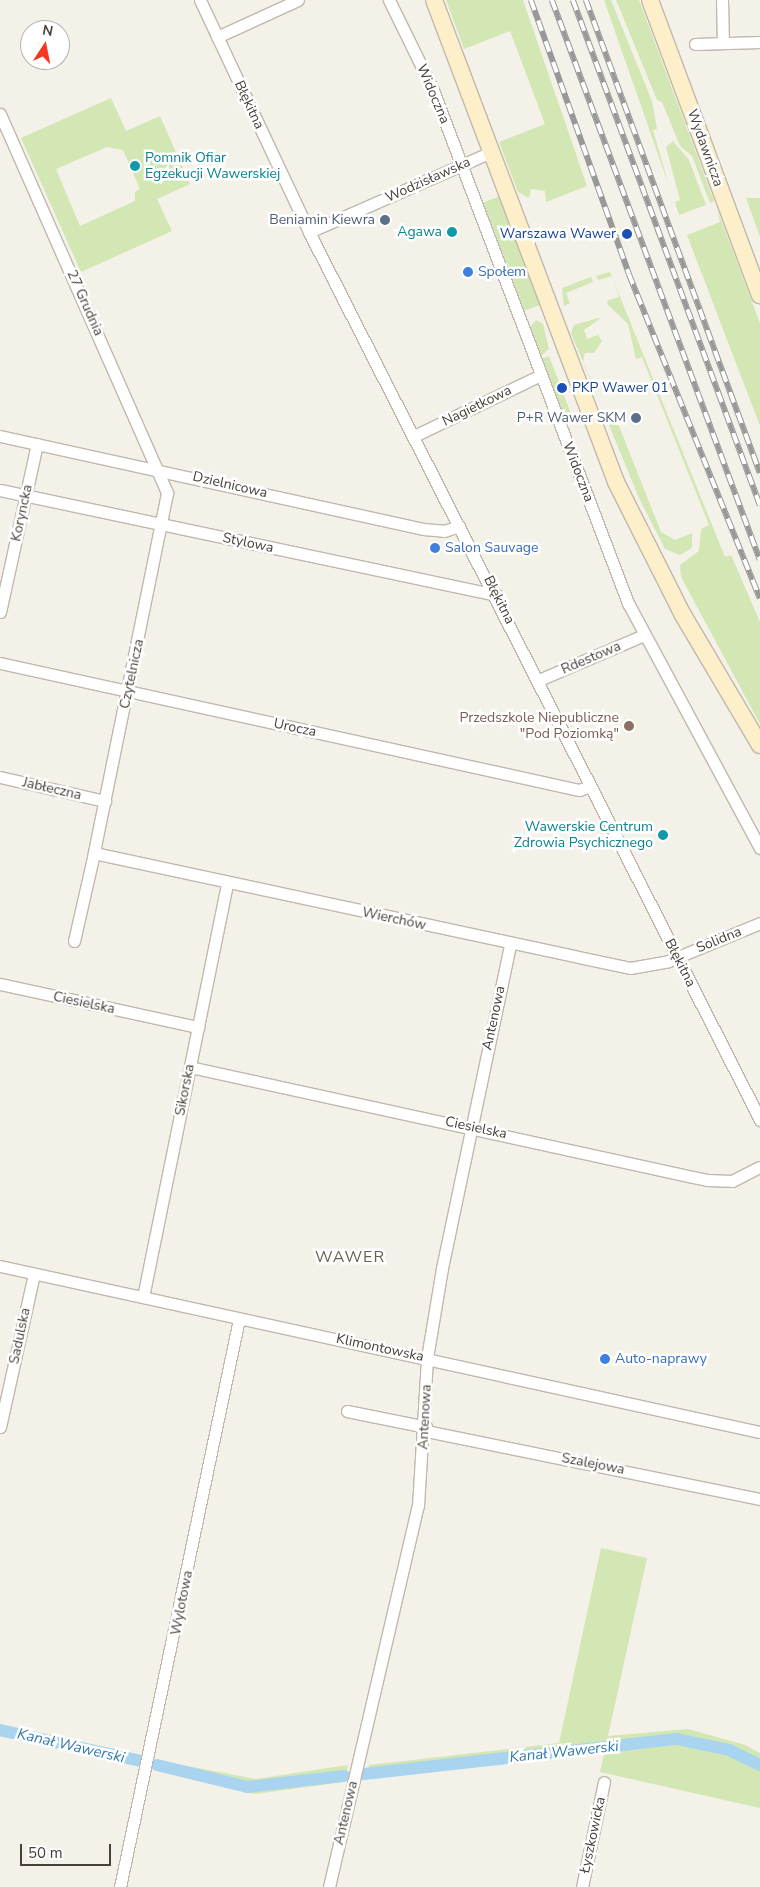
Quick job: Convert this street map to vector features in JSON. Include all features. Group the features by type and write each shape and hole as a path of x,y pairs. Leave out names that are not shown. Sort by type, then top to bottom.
{"main road":[{"path":"434,0 632,516 682,615 760,745"},
{"name":"Wydawnicza","path":"650,0 760,295"}],"street":[{"name":"Błękitna","path":"200,0 309,232 459,526 497,594 590,786 760,1120"},
{"path":"217,38 298,0"},
{"name":"Widoczna","path":"389,0 433,90 541,375 644,635 760,848"},
{"path":"722,0 723,43"},
{"path":"695,44 760,42"},
{"name":"27 Grudnia","path":"0,114 159,469 167,494"},
{"name":"Wodzisławska","path":"309,232 491,152"},
{"name":"Nagietkowa","path":"414,436 541,375"},
{"name":"Dzielnicowa","path":"0,436 159,469 423,529 444,532 459,526"},
{"name":"Koryncka","path":"0,612 36,444"},
{"name":"Stylowa","path":"0,490 163,526 497,594"},
{"name":"Czytelnicza","path":"74,941 163,526 167,494"},
{"name":"Rdestowa","path":"539,680 644,635"},
{"name":"Urocza","path":"0,664 580,790 590,786"},
{"name":"Jabłeczna","path":"0,777 105,801"},
{"name":"Wierchów","path":"94,853 510,944 630,968 677,957"},
{"name":"Sikorska","path":"143,1297 227,883"},
{"name":"Solidna","path":"677,957 760,923"},
{"name":"Antenowa","path":"329,1887 416,1518 426,1429 427,1358 470,1127 510,944"},
{"name":"Ciesielska","path":"0,984 198,1027"},
{"name":"Ciesielska","path":"190,1067 720,1182 732,1181 760,1167"},
{"name":"Klimontowska","path":"0,1266 760,1432"},
{"name":"Sadulska","path":"0,1427 34,1274"},
{"name":"Wylotowa","path":"120,1887 240,1319"},
{"name":"Szalejowa","path":"347,1411 760,1498"},
{"name":"Łyszkowicka","path":"582,1887 604,1782"}],"green space":[{"path":"446,0 523,0 587,186 546,202 545,191 531,189 529,198 518,192 499,142 545,124 510,31 464,49"},
{"path":"604,0 611,0 652,101 657,129 653,130 669,186"},
{"path":"616,0 639,0 714,201 710,203 692,156 680,146 662,102 657,100"},
{"path":"111,98 126,131 160,116 190,184 157,199 172,231 81,272 21,138","holes":["107,147 123,150 140,189 135,192 135,201 80,226 56,169"]},
{"path":"673,141 689,160 706,205 679,215 675,202 680,200 666,147"},
{"path":"500,196 542,304 525,311 483,202"},
{"path":"746,198 760,198 760,237"},
{"path":"717,209 760,323 760,426 687,235 720,222"},
{"path":"610,272 612,276 598,280 596,276"},
{"path":"591,277 593,282 566,293 570,303 564,306 562,288"},
{"path":"614,282 725,557 731,555 760,622 760,724 681,577 680,565 699,551 701,529 709,525 642,357 636,359 628,324 608,305 607,301 619,297"},
{"path":"602,317 584,330 587,339 598,335 602,341 594,353 585,353 583,361 609,425 617,421 661,532 675,540 692,533 692,548 680,555 665,549 639,498 571,333 574,325"},
{"path":"536,320 543,324 549,349 541,356 530,327"},
{"path":"549,356 571,414 564,417 542,359"},
{"path":"601,1548 647,1558 608,1736 688,1729 745,1745 760,1753 760,1808 600,1772 605,1750 366,1778 369,1765 559,1743"},
{"path":"0,1724 143,1758 141,1765 0,1736"},
{"path":"156,1760 256,1779 348,1765 344,1782 255,1794 153,1770"}],"waterway":[{"name":"Kanał Wawerski","path":"0,1730 141,1761"},
{"name":"Kanał Wawerski","path":"364,1774 677,1739 729,1750 760,1765"},
{"name":"Kanał Wawerski","path":"157,1765 247,1787 344,1776"}],"railway":[{"path":"531,0 629,274 760,599"},
{"path":"552,0 760,560"},
{"path":"573,0 760,505"},
{"path":"586,0 760,473"}],"place":[{"name":"Pomnik Ofiar Egzekucji Wawerskiej","path":"135,166"},
{"name":"Beniamin Kiewra","path":"385,220"},
{"name":"Agawa","path":"452,232"},
{"name":"Warszawa Wawer","path":"627,234"},
{"name":"Społem","path":"468,272"},
{"name":"PKP Wawer 01","path":"562,388"},
{"name":"P+R Wawer SKM","path":"636,418"},
{"name":"Salon Sauvage","path":"435,548"},
{"name":"Przedszkole Niepubliczne \"Pod Poziomką\"","path":"629,726"},
{"name":"Wawerskie Centrum Zdrowia Psychicznego","path":"663,835"},
{"name":"Auto-naprawy","path":"605,1359"}],"district":[{"name":"WAWER","path":"350,1257"}]}
